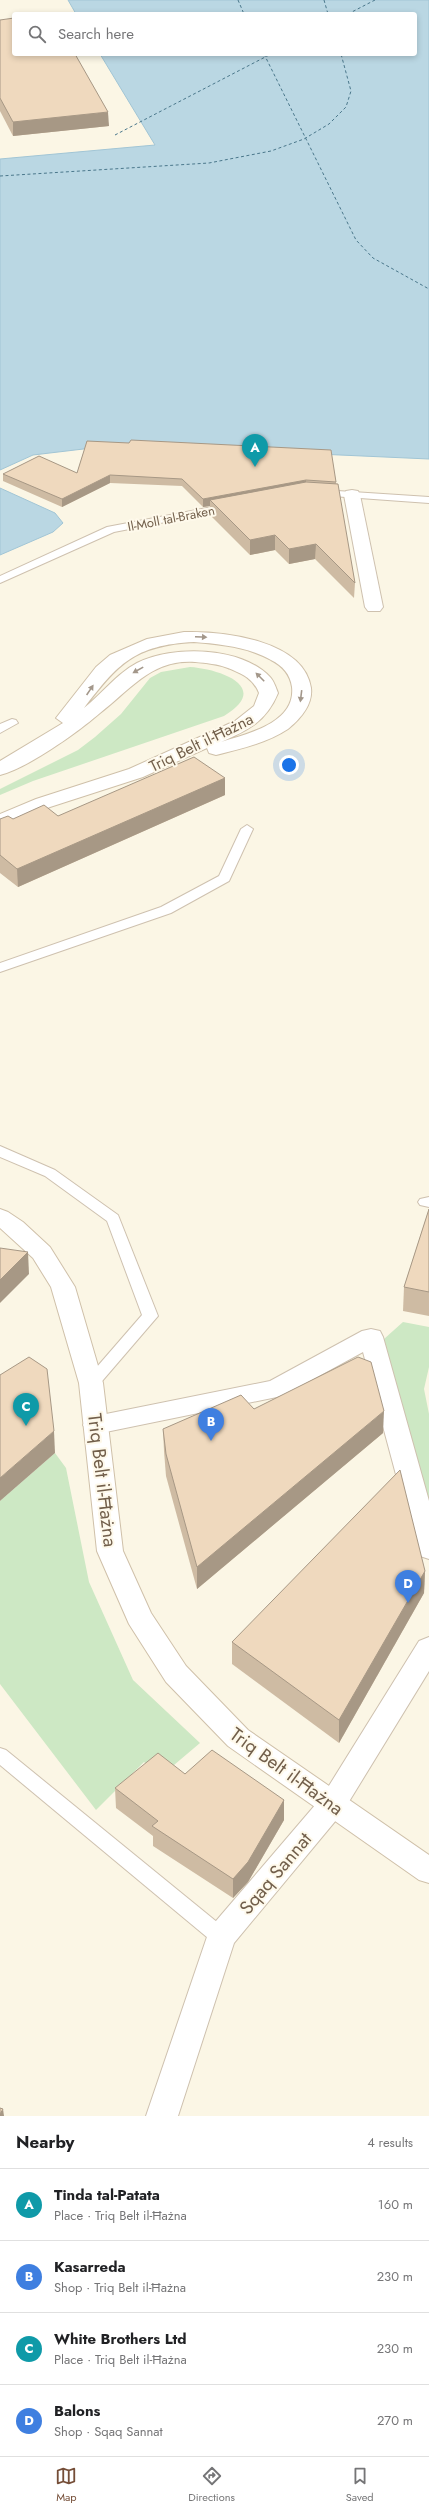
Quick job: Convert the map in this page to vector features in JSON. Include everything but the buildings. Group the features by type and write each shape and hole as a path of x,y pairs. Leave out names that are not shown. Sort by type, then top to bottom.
{"main road":[{"path":"352,495 374,607"},
{"path":"23,757 79,705 100,675 114,660 136,648 163,640 186,638 224,638 252,644 277,655 294,669 302,686 300,703 288,719 267,732 245,741 136,773"},
{"name":"Triq Belt il-Ħażna","path":"0,769 23,757 93,710 133,672 150,663 170,658 193,656 216,657 236,662 253,670 264,681 269,692 267,705 257,716 242,725 136,773 42,803 0,821"},
{"name":"Triq Belt il-Ħażna","path":"0,1217 15,1227 42,1253 63,1287 91,1384 110,1551 139,1617 176,1674 238,1738 332,1805 429,1871"},
{"path":"96,1425 277,1388 371,1336 429,1550"},
{"name":"Sqaq Sannat","path":"162,2116 221,1937 332,1805 429,1648"}],"lane":[{"path":"314,493 429,500"},
{"name":"Il-Moll tal-Braken","path":"0,580 111,529 236,506"},
{"path":"0,729 12,723"},
{"path":"0,968 166,910 224,878 247,829"},
{"path":"0,1151 50,1172 113,1218 150,1316 91,1384"},
{"path":"0,1755 221,1937"}],"green space":[{"path":"190,667 215,671 236,681 242,688 243,696 238,706 224,716 33,781 0,795 0,789 78,750 95,737 121,714 150,678 161,672"},
{"path":"403,1322 429,1327 429,1367 424,1389 429,1414 429,1522 384,1339"},
{"path":"55,1453 66,1468 89,1582 133,1680 200,1743 161,1776 144,1762 96,1810 0,1684 0,1501"}],"water":[{"path":"68,0 429,0 429,459 117,445 33,455 0,470 0,159 155,145 101,56 417,56 417,12 75,12"},
{"path":"0,488 55,513 63,523 53,532 0,555"}],"ferry route":[{"path":"238,0 243,12"},
{"path":"324,0 327,12"},
{"path":"352,12 375,0"},
{"path":"306,138 329,124 346,107 351,91 342,56"},
{"path":"115,135 265,57"},
{"path":"265,57 306,138"},
{"path":"0,176 209,163 271,151 306,138"},
{"path":"306,138 356,240 373,258 429,289"}],"place":[{"name":"Tinda tal-Patata","path":"255,467"},
{"name":"White Brothers Ltd","path":"26,1426"},
{"name":"Kasarreda","path":"211,1441"},
{"name":"Balons","path":"408,1603"}]}
